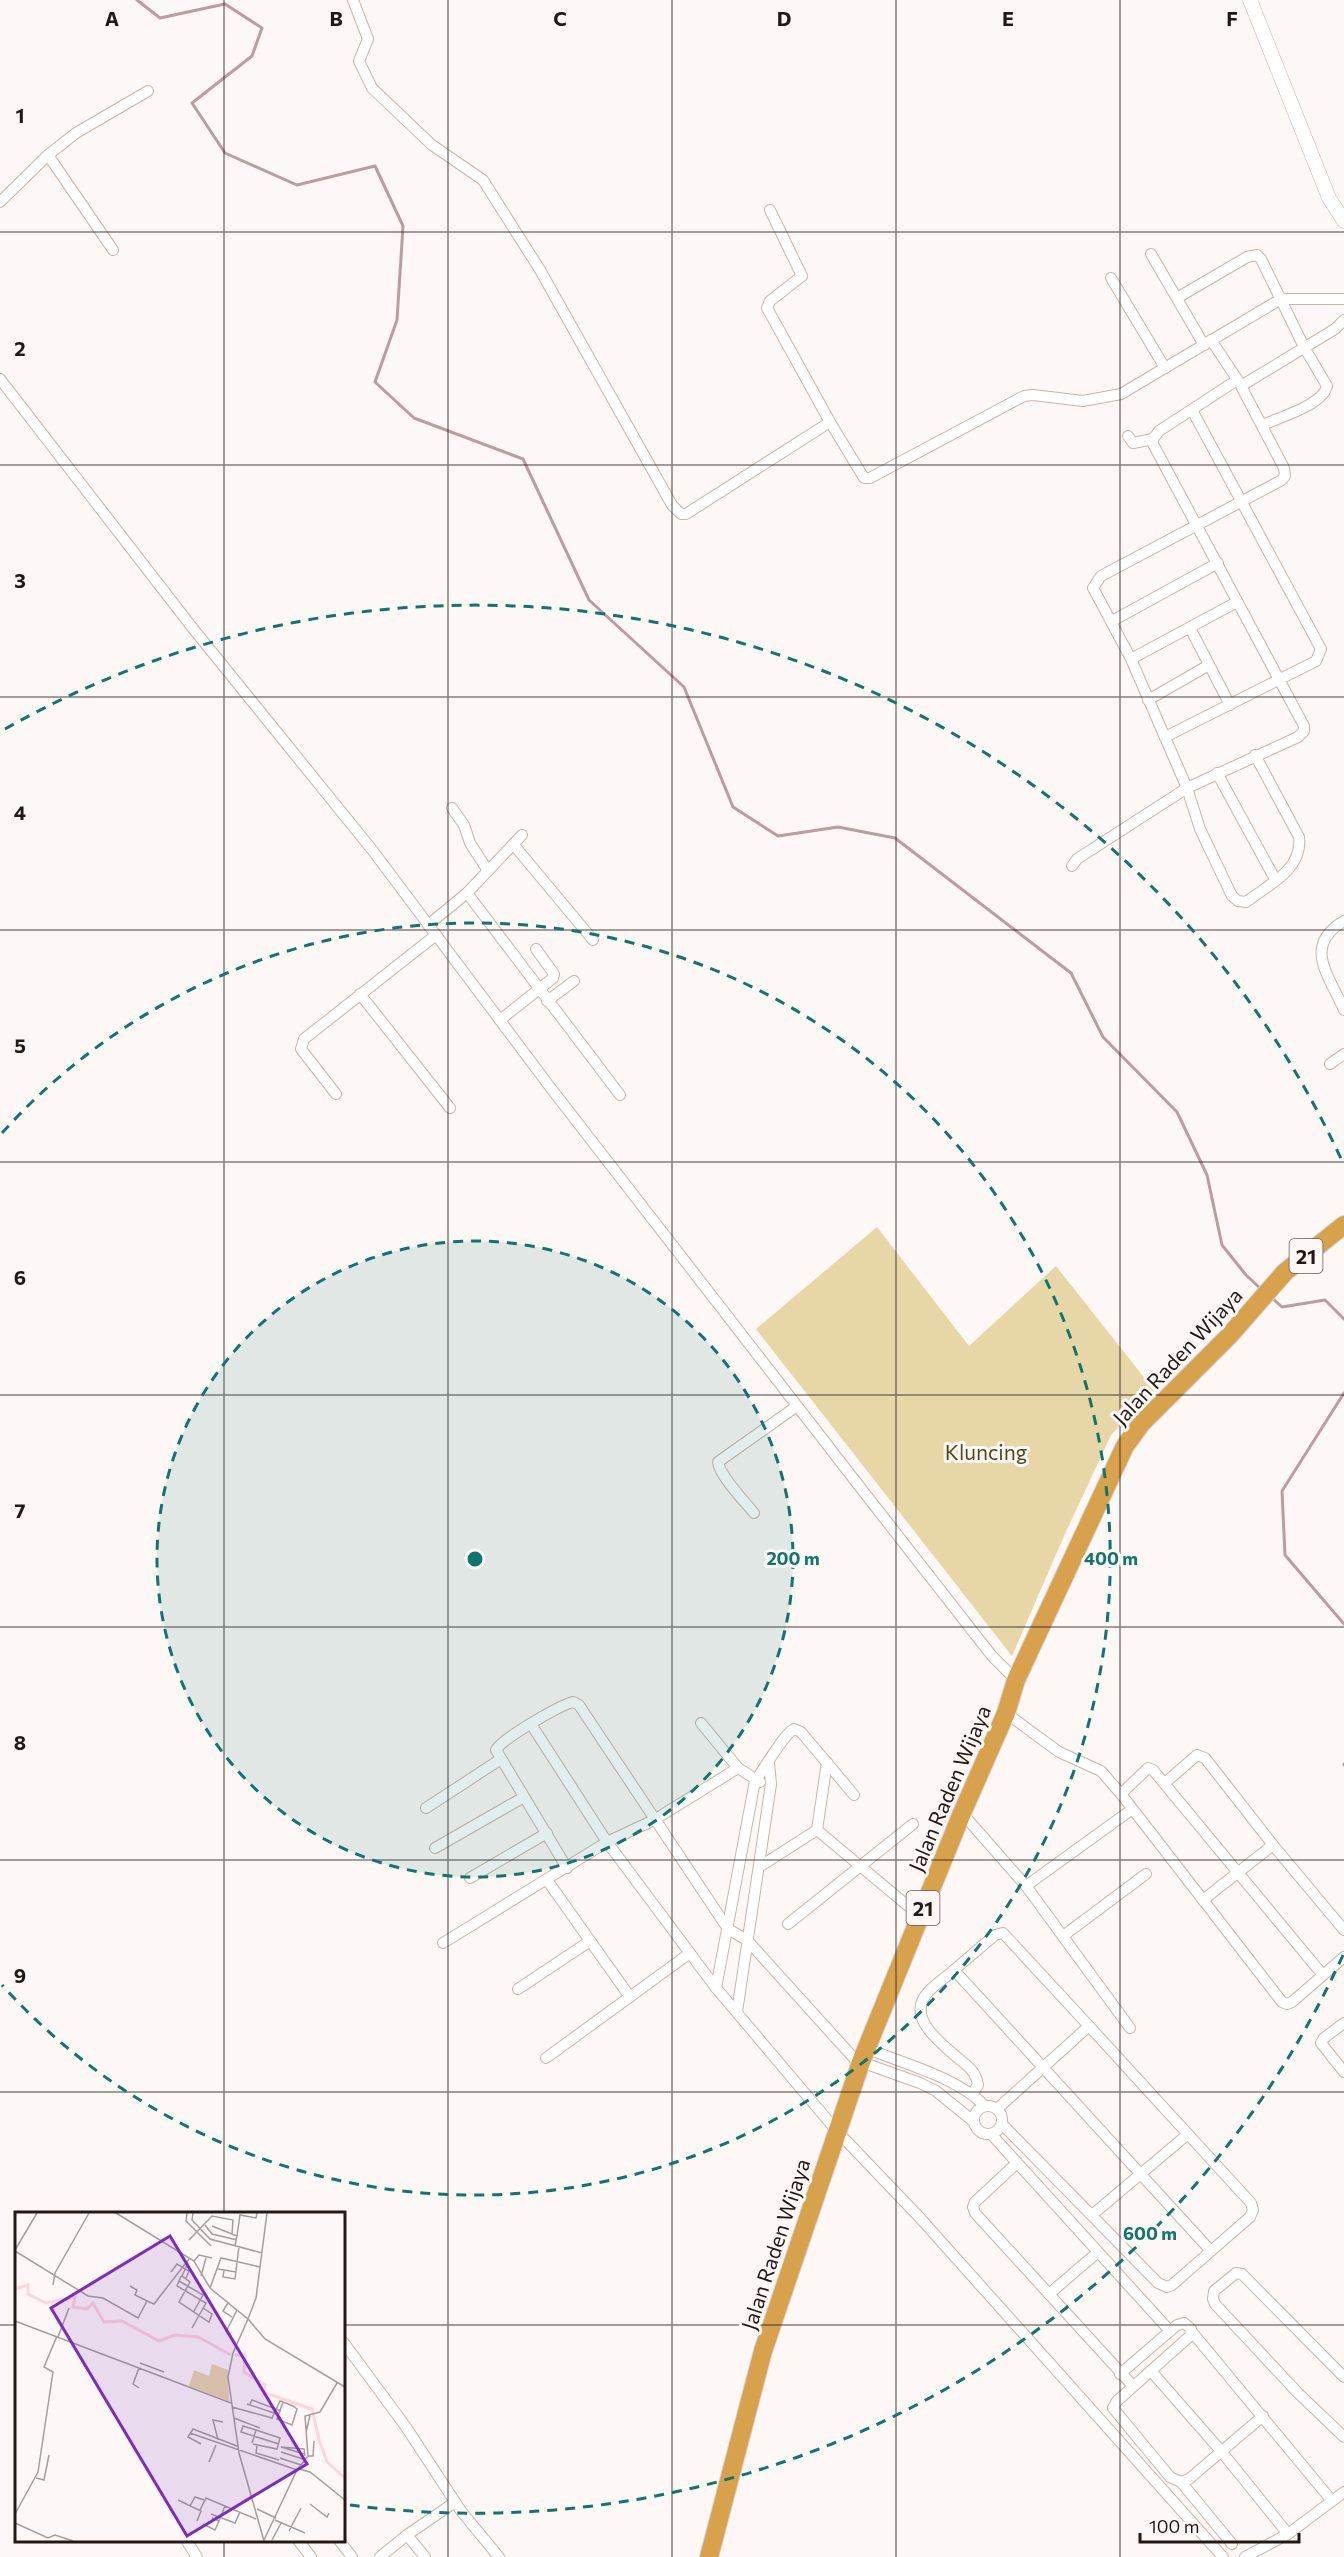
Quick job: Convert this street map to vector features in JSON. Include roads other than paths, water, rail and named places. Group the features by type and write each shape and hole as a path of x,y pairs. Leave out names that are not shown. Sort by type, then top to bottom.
{"highway":[{"name":"Jalan Raden Wijaya","path":"711,2556 763,2351 862,2058 962,1813 1006,1713 1016,1680 1125,1446 1141,1424 1247,1316 1286,1272 1344,1225"}],"street":[{"path":"352,0 368,39 359,61 372,88 432,145 483,180 540,270 678,513 686,514 830,423"},
{"path":"1250,0 1329,198 1344,221"},
{"path":"0,202 48,155 76,134 148,91"},
{"path":"48,155 113,250"},
{"path":"770,210 802,276 770,301 767,308 830,423 864,478 870,478 1023,396 1092,401 1121,394 1281,299 1344,299"},
{"path":"1151,254 1177,298 1239,383 1284,468 1284,476 1097,580 1093,588 1131,659 1187,788 1200,829 1233,898 1246,902 1289,871 1300,846 1299,837 1255,755"},
{"path":"1177,298 1253,255 1261,260 1304,347 1324,379 1326,390 1310,404 1263,425"},
{"path":"1111,278 1165,368"},
{"path":"1072,866 1077,859 1187,788 1298,737 1305,731 1281,680 1153,444 1153,439 1159,431 1192,410 1335,329 1344,320"},
{"path":"0,379 191,626 373,851 500,1020 992,1656 1016,1680"},
{"path":"1165,737 1316,661 1321,649 1192,410"},
{"path":"1128,436 1132,443 1153,439"},
{"path":"1112,621 1218,563"},
{"path":"1131,659 1238,602"},
{"path":"1190,628 1230,705"},
{"path":"1148,700 1209,665"},
{"path":"1217,773 1275,879"},
{"path":"452,808 464,825 470,843 488,871"},
{"path":"428,925 467,893 522,835"},
{"path":"513,844 593,940"},
{"path":"467,893 620,1095"},
{"path":"1344,921 1331,929 1324,938 1320,953 1344,1010"},
{"path":"336,1094 301,1049 307,1036 436,935"},
{"path":"500,1020 554,976 536,949"},
{"path":"547,1001 574,981"},
{"path":"360,994 450,1108"},
{"path":"1329,1064 1344,1054"},
{"path":"754,1514 724,1475 718,1462 797,1406"},
{"path":"567,1868 496,1748 531,1724 570,1702 578,1703 728,1929 747,1940 862,2058 936,2091 973,2121 979,2132 991,2134 1170,2331"},
{"path":"1006,1713 1059,1752 1101,1771 1282,2002 1287,2004 1292,2002 1344,1957"},
{"path":"701,1723 738,1768 755,1781 771,1784"},
{"path":"531,1724 607,1842 716,1988 836,2130 921,2219 1223,2557"},
{"path":"716,1988 755,1781 787,1734 794,1729 801,1732 854,1795"},
{"path":"1166,1782 1197,1755 1205,1758 1344,1930"},
{"path":"426,1808 501,1759"},
{"path":"759,1867 817,1830 827,1762"},
{"path":"737,2012 771,1784 769,1763"},
{"path":"443,1943 607,1842 654,1820 738,1768"},
{"path":"1121,1794 1148,1768 1154,1770 1322,1974"},
{"path":"435,1848 524,1797"},
{"path":"1026,1886 1131,1810"},
{"path":"962,1813 1026,1886 1130,2028"},
{"path":"788,1924 913,1824"},
{"path":"817,1830 920,1916"},
{"path":"470,1878 547,1833"},
{"path":"1203,1900 1273,1845"},
{"path":"1063,1936 1146,1874"},
{"path":"547,1880 630,1997"},
{"path":"973,2093 978,2085 973,2070 929,2030 922,2021 920,2005 927,1993 995,1935 1003,1933 1188,2134 1251,2204 1253,2210 1250,2217 1167,2287 1158,2283 1002,2124"},
{"path":"518,1989 590,1941"},
{"path":"546,2058 690,1953"},
{"path":"954,1970 1212,2251"},
{"path":"1344,2023 1324,2038 1321,2043 1344,2072"},
{"path":"997,2109 1089,2026"},
{"path":"862,2058 925,2072 955,2083 973,2093 985,2106 997,2109 1002,2116 1002,2124 991,2134"},
{"path":"920,2083 925,2072"},
{"path":"973,2121 976,2111 985,2106"},
{"path":"1092,2215 1188,2134"},
{"path":"1017,2163 975,2202 973,2207 975,2213 1133,2386"},
{"path":"1049,2294 1098,2252"},
{"path":"1344,2377 1242,2274 1236,2273 1214,2291 1215,2304 1298,2393 1344,2437"},
{"path":"1120,2374 1170,2331 1184,2323 1188,2325 1332,2501"},
{"path":"1192,2332 1117,2401 1113,2408 1170,2477 1181,2482 1232,2544"},
{"path":"345,2344 406,2427 455,2502 499,2557"},
{"path":"1151,2371 1221,2451 1288,2534"},
{"path":"1181,2482 1189,2479 1263,2416"},
{"path":"1245,2557 1288,2534 1344,2492"},
{"path":"380,2557 455,2502"},
{"path":"407,2535 425,2557"},
{"path":"299,2542 311,2557"},
{"path":"340,2542 352,2557"},
{"path":"188,2543 197,2557"}],"waterway":[{"path":"137,0 160,18 225,4 262,28 252,56 192,103 225,153 297,185 375,166 403,226 397,320 375,382 414,418 523,459 589,600 684,687 733,807 778,836 838,827 895,838 1071,973 1103,1037 1177,1112 1207,1175 1222,1245 1246,1275 1261,1289"},
{"path":"1271,1297 1282,1307 1325,1300 1344,1319"},
{"path":"1344,1393 1282,1491 1285,1555 1344,1624"}],"park label":[{"name":"Kluncing","path":"986,1451"}]}
